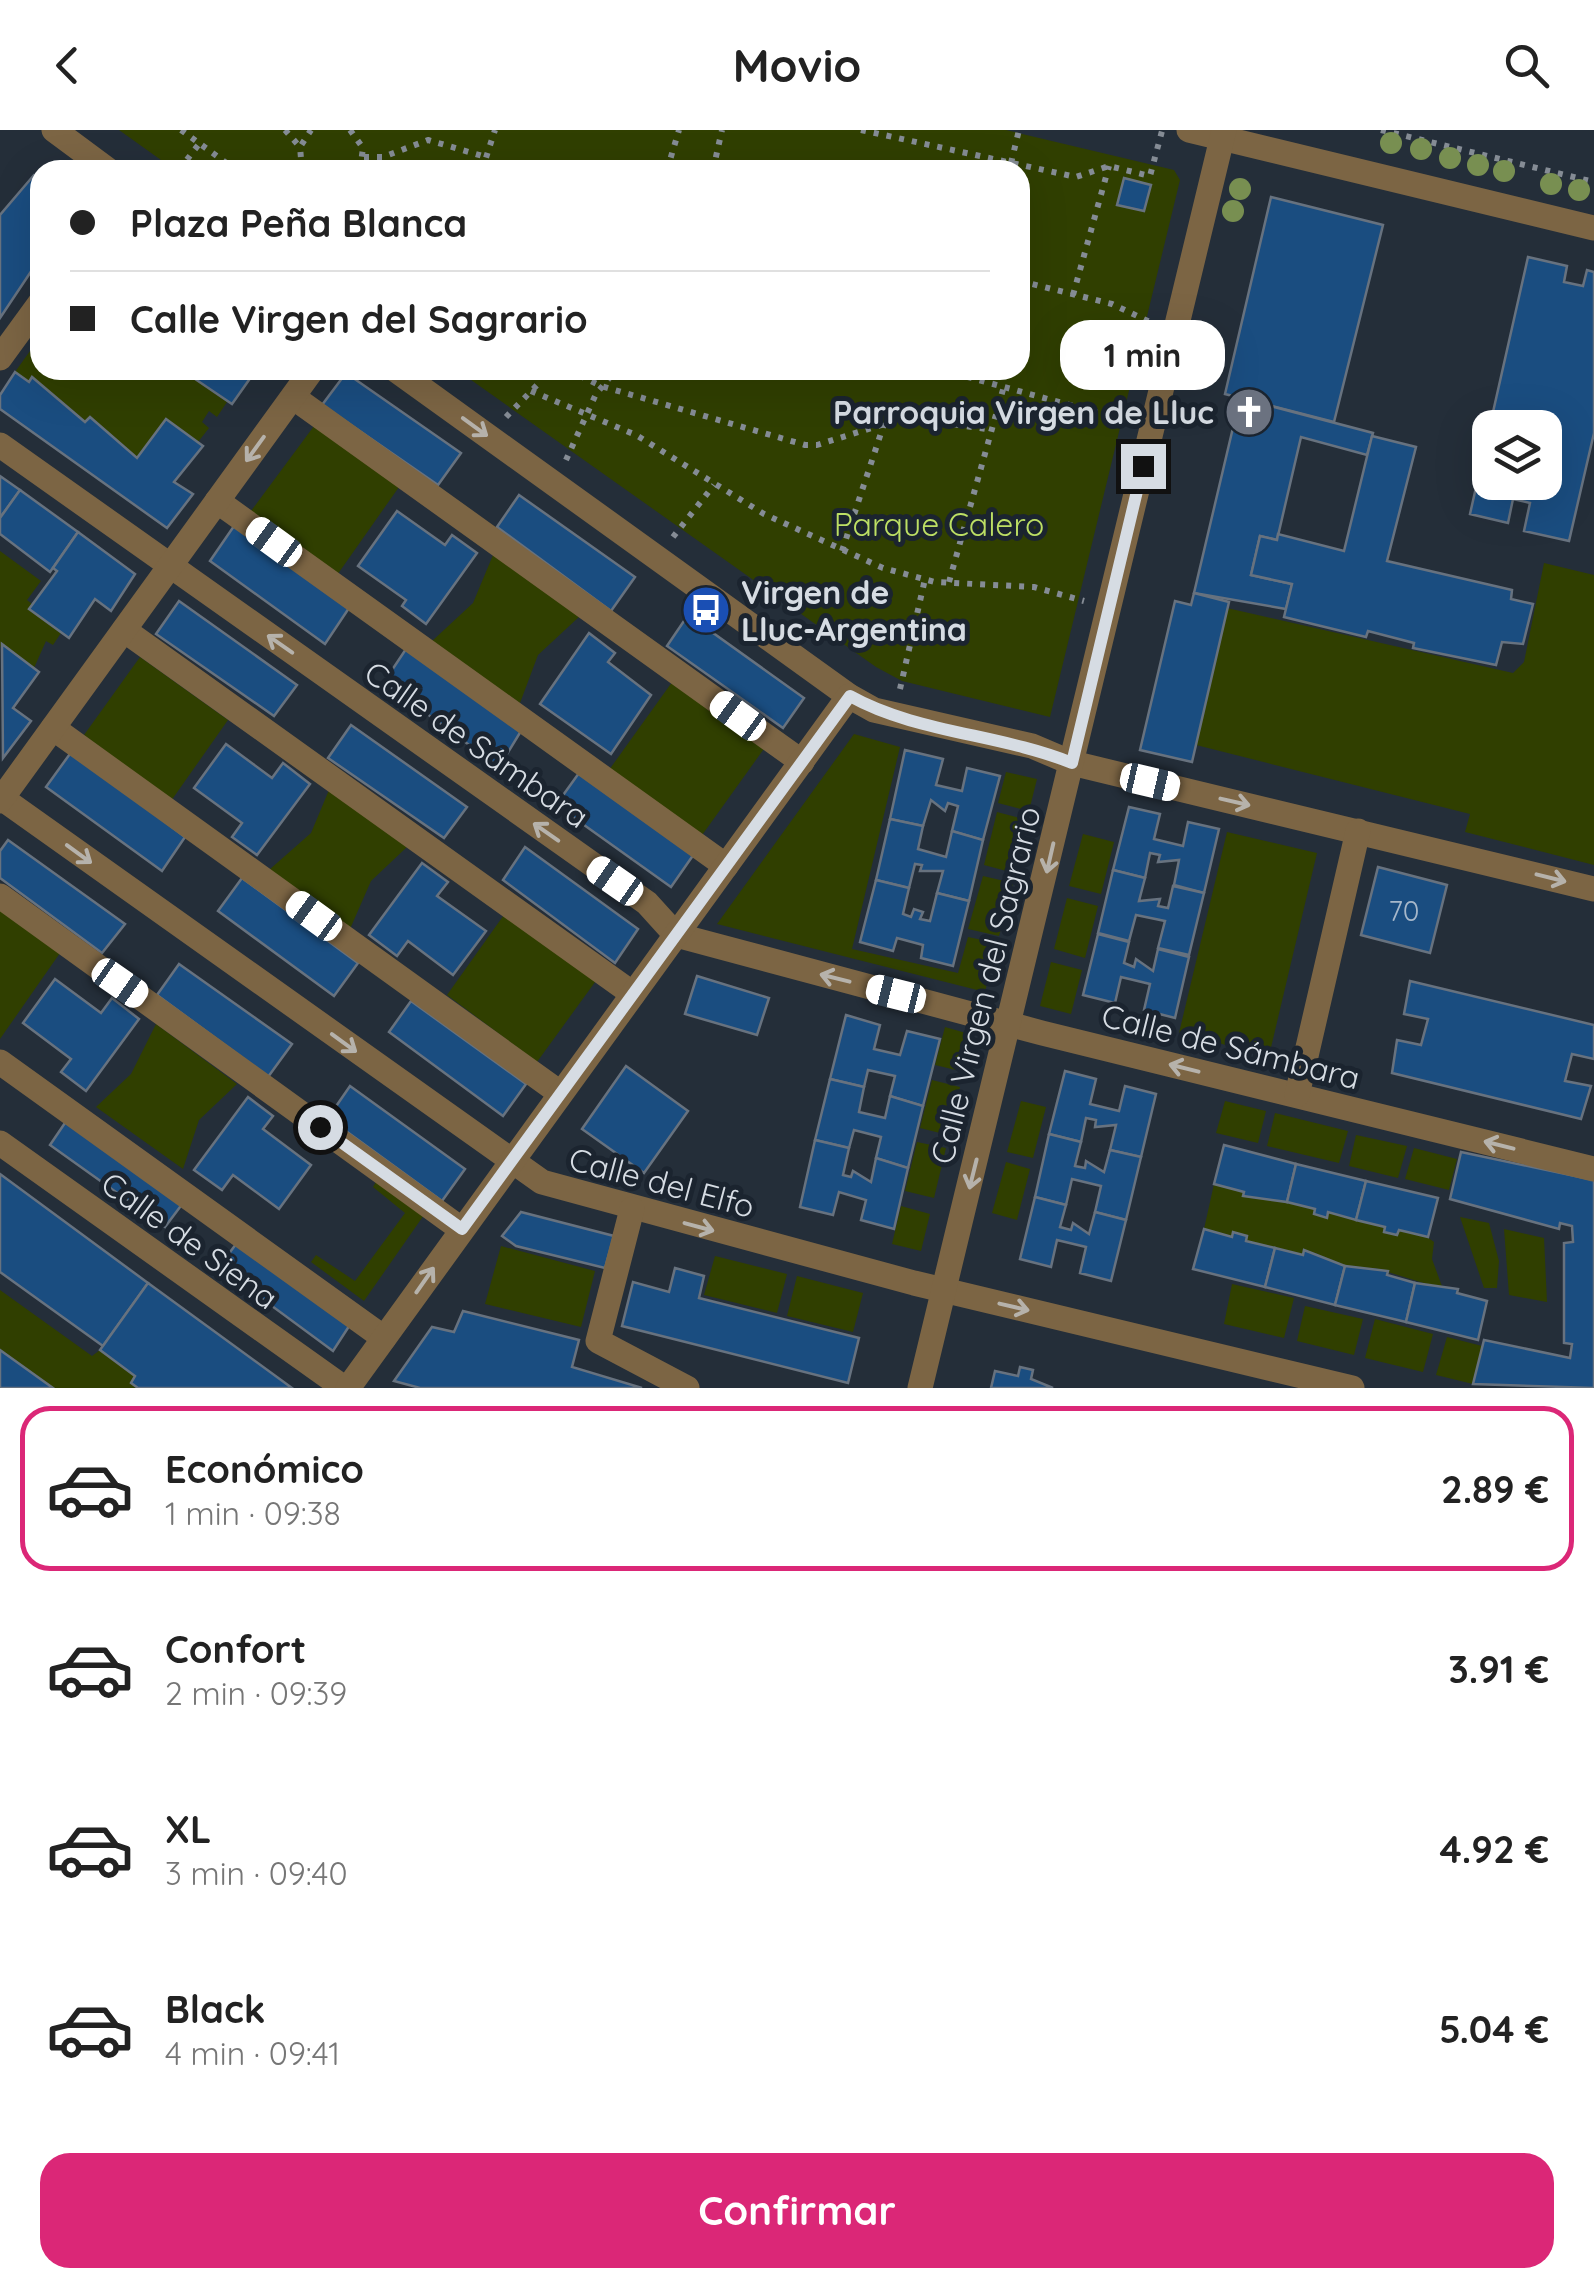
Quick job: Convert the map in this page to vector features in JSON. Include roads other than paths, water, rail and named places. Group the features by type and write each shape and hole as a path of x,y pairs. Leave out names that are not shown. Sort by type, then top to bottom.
{"street":[{"path":"54,130 94,160"},
{"path":"1189,130 1224,134 1594,228"},
{"name":"Calle Virgen del Sagrario","path":"920,1388 1224,134"},
{"path":"0,358 30,317"},
{"path":"1,799 305,380"},
{"path":"410,380 850,696 894,714 1032,746 1072,763 1594,889"},
{"path":"293,396 802,762"},
{"name":"Calle de Sámbara","path":"0,445 647,904 676,935 1010,1024 1594,1169"},
{"path":"217,501 726,866"},
{"path":"124,630 632,994"},
{"path":"346,1388 850,696"},
{"path":"53,728 560,1093"},
{"name":"Calle del Elfo","path":"1,799 542,1182 632,1210 942,1290 1352,1388"},
{"path":"1297,1095 1358,832"},
{"path":"0,896 462,1229"},
{"path":"0,1062 384,1338"},
{"name":"Calle de Siena","path":"0,1144 346,1388"},
{"path":"632,1210 598,1341 687,1388"}],"place":[{"name":"Parroquia Virgen de Lluc","path":"1249,412"},
{"name":"Virgen de Lluc-Argentina","path":"706,610"}],"park label":[{"name":"Parque Calero","path":"939,524"}]}
